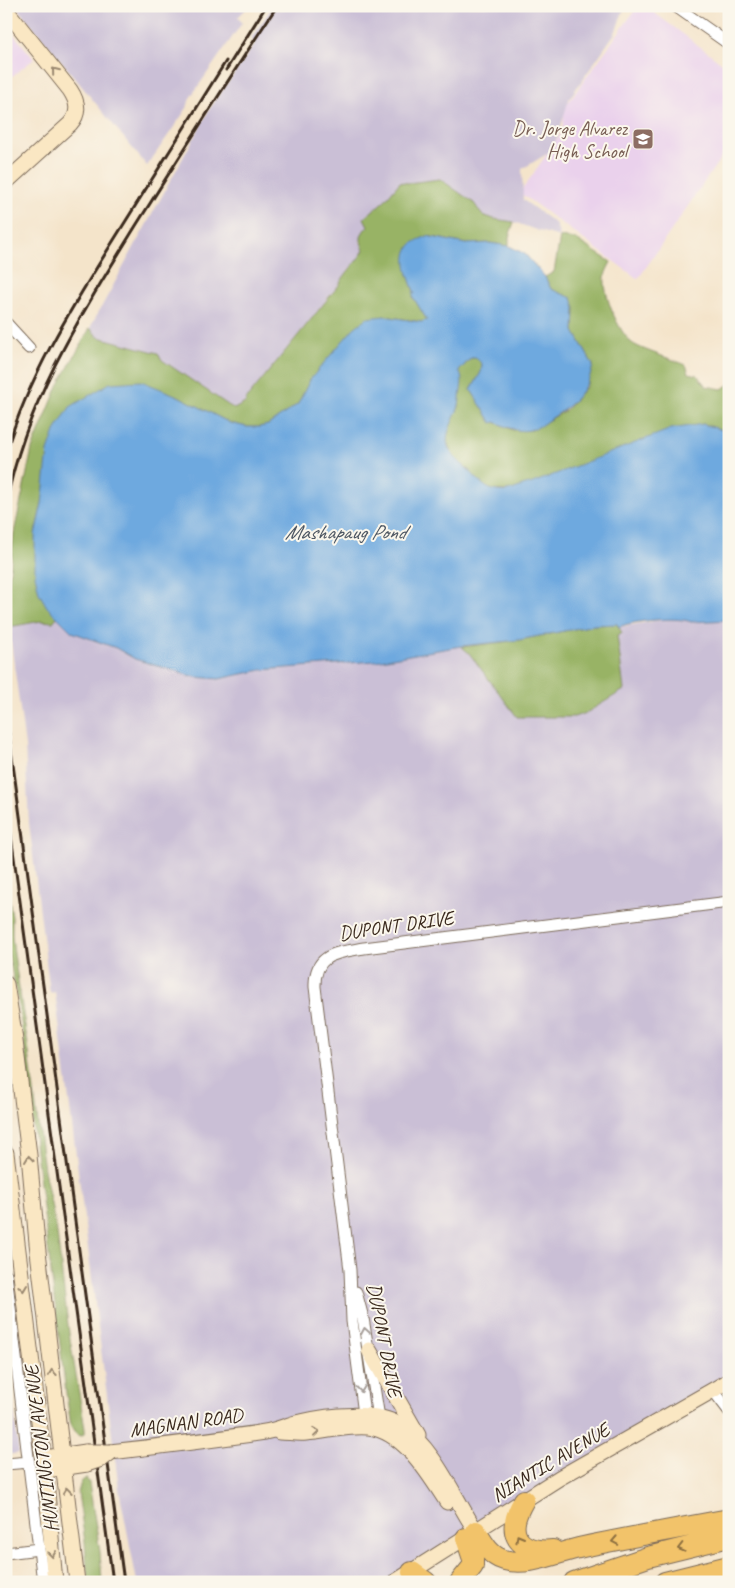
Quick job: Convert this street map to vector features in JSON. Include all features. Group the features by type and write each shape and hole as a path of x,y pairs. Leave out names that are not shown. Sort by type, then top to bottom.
{"highway":[{"path":"524,1500 515,1523 516,1534 522,1544 537,1551 580,1548"},
{"path":"471,1534 491,1553 507,1560 527,1561 580,1548 729,1519"},
{"path":"460,1582 473,1566 471,1534"},
{"path":"574,1582 648,1557 729,1537"},
{"path":"665,1582 729,1566"}],"street":[{"path":"676,6 729,44"},
{"path":"6,10 76,100 76,113 70,124 9,174"},
{"path":"6,323 29,348"},
{"name":"DUPONT DRIVE","path":"365,1421 352,1321 350,1270 315,987 316,973 324,960 338,953 364,948 729,902"},
{"name":"HUNTINGTON AVENUE","path":"6,984 29,1155 36,1243 77,1582"},
{"name":"HUNTINGTON AVENUE","path":"6,1153 39,1463 55,1582"},
{"name":"DUPONT DRIVE","path":"350,1270 363,1318 381,1424"},
{"name":"HUNTINGTON AVENUE","path":"7,1281 18,1375 39,1463 39,1549 43,1582"},
{"path":"368,1350 459,1522 471,1534"},
{"path":"6,1376 18,1375"},
{"name":"NIANTIC AVENUE","path":"411,1579 471,1534 524,1500 659,1419 729,1381"},
{"path":"713,1390 729,1411"},
{"path":"58,1421 86,1458"},
{"name":"MAGNAN ROAD","path":"39,1463 63,1462 86,1458 102,1459 111,1452 267,1431 304,1433 365,1421 381,1424 396,1440 428,1462"},
{"path":"6,1464 39,1463"},
{"path":"6,1553 39,1549"}],"shaded area":[{"path":"16,6 249,6 238,17 242,23 190,98 187,108 147,166"},
{"path":"273,6 625,6 615,33 569,99 557,138 550,152 522,169 523,200 556,224 560,237 514,222 482,215 474,203 440,179 408,183 400,182 385,200 364,218 369,226 360,241 364,250 356,263 349,269 245,403 234,409 162,360 158,353 97,337 90,328 209,110 255,44 251,38"},
{"name":"Dr. Jorge Alvarez High School","path":"638,6 645,6 729,68 729,146 638,279 520,193 562,132 565,107"},
{"path":"6,25 34,59 6,81"},
{"path":"57,617 72,632 116,648 135,659 219,679 261,670 375,661 461,646 574,717 586,713 624,690 617,635 622,633 619,627 667,619 692,622 729,620 729,1378 389,1582 137,1582 119,1489 55,992 50,993 29,823 25,746 9,627 41,621 53,622"},
{"path":"6,1344 19,1453 6,1455"}],"green space":[{"path":"440,179 474,203 482,215 514,222 509,237 509,246 490,243 466,244 428,236 408,274 415,295 413,297 427,320 422,322 384,316 310,380 298,404 268,425 247,427 230,423 178,396 42,503 35,534 47,607 57,617 53,622 41,621 9,627 7,601 14,533 32,449 58,386 90,328 98,337 158,353 162,360 234,409 245,403 247,398 339,285 364,250 361,237 368,226 364,218 385,200 400,182 408,183"},
{"path":"560,237 575,239 611,262 605,276 606,293 617,322 632,343 686,365 689,373 697,375 706,386 722,389 729,384 729,432 703,424 530,485 508,491 491,490 481,485 469,470 453,457 446,439 450,424 459,407 459,371 471,358 476,358 482,364 481,372 471,390 492,423 495,422 513,430 532,430 566,410 586,387 593,365 574,331 575,308 551,289 545,277 554,272"},
{"path":"617,624 622,633 617,635 624,690 586,713 574,717 517,717 469,653 462,647 519,640 594,625"},
{"path":"6,879 12,917 12,937 16,968 44,1170 57,1233 69,1333 85,1429 85,1433 81,1436 76,1434 71,1426 66,1393 28,1073 19,1007 6,942"},
{"path":"86,1478 89,1483 100,1552 102,1582 88,1582 78,1493 81,1482"}],"water":[{"name":"Mashapaug Pond","path":"427,236 466,244 490,243 509,246 525,254 545,277 551,289 572,298 575,308 574,331 593,365 587,383 570,404 539,427 524,431 495,422 492,423 471,390 481,372 482,364 476,358 471,358 459,371 462,380 460,402 448,433 448,445 456,458 488,488 508,491 530,484 671,429 703,424 729,432 729,620 691,622 666,619 619,627 617,624 594,625 519,640 461,646 375,661 261,670 219,679 195,677 135,659 116,648 72,632 47,607 39,593 35,575 35,534 42,503 48,451 55,431 70,407 110,383 141,381 178,396 230,423 247,427 268,425 298,404 310,380 322,365 354,328 367,318 384,316 421,322 427,320 413,297 413,292 415,294 406,268 406,254 413,243"}],"railway":[{"path":"226,70 266,6"},
{"path":"6,504 15,466 27,429 58,358 137,224 277,6"},
{"path":"6,452 26,397 66,319 226,61"},
{"path":"6,713 124,1582"},
{"path":"6,799 113,1582"}],"place":[{"name":"Dr. Jorge Alvarez High School","path":"643,139"}]}
